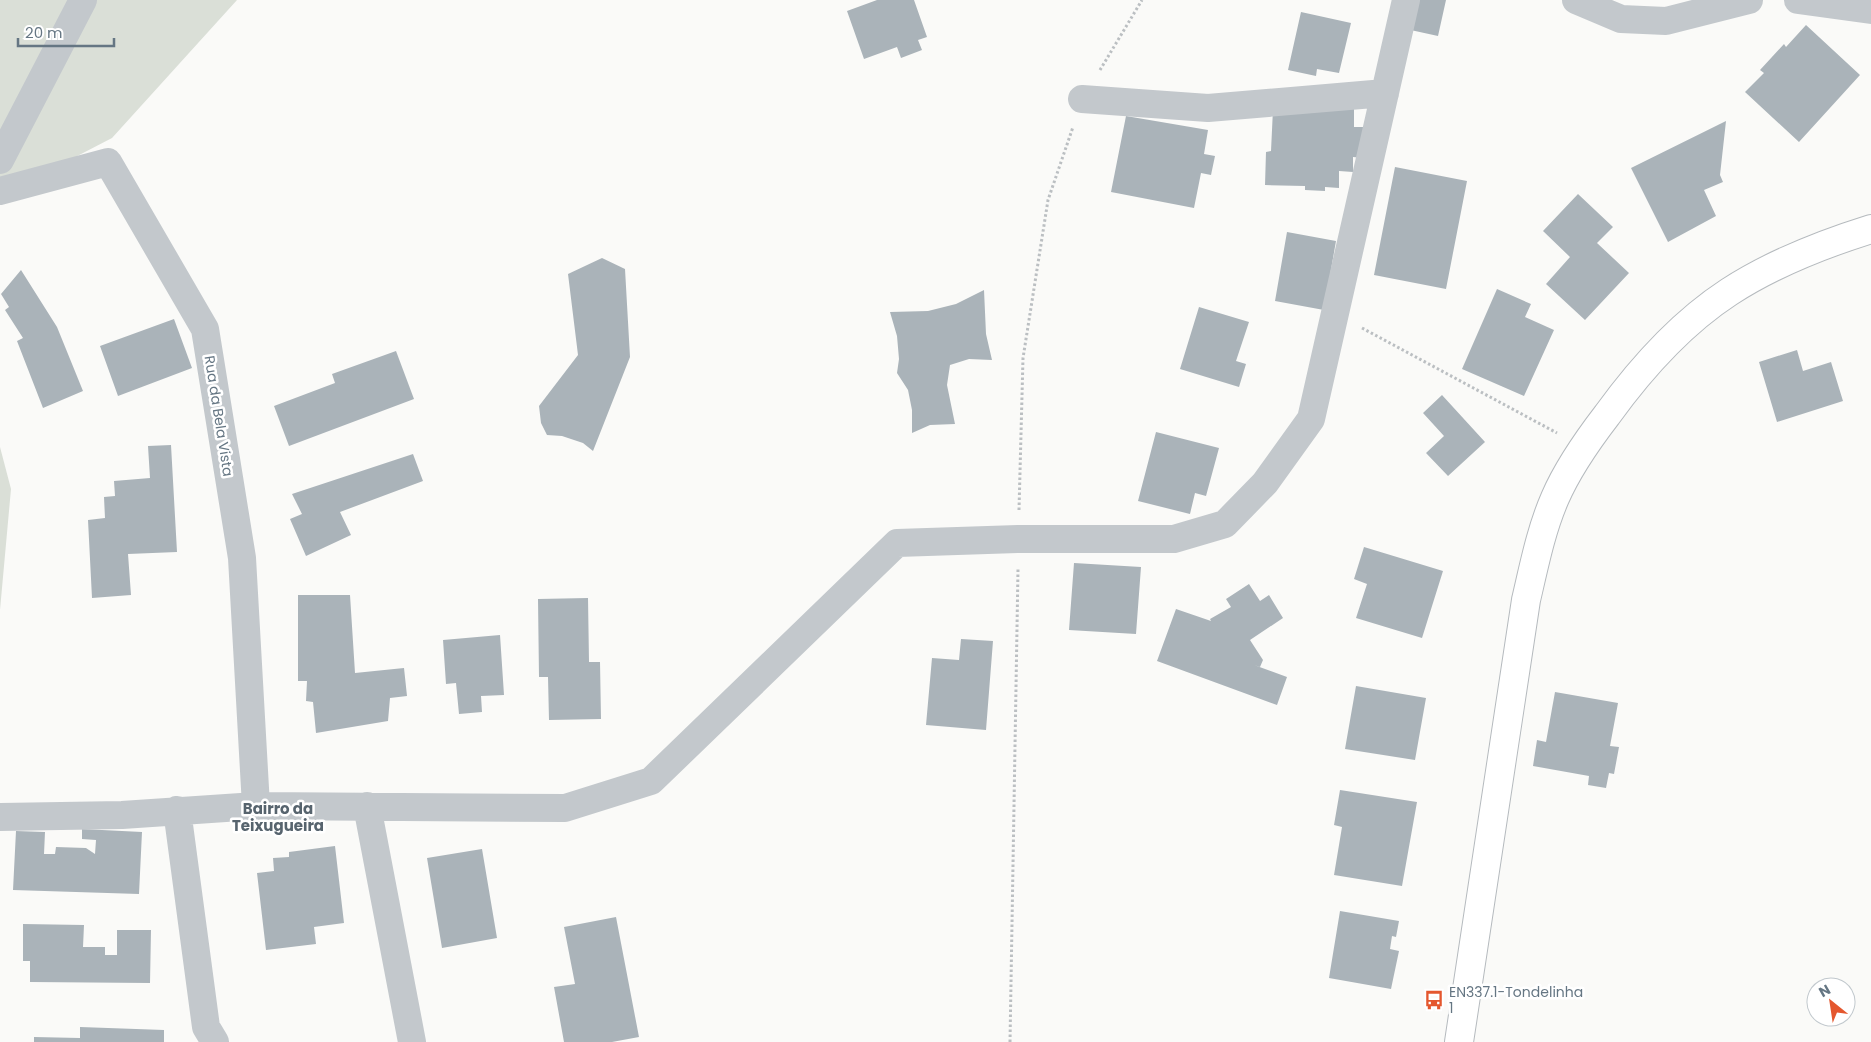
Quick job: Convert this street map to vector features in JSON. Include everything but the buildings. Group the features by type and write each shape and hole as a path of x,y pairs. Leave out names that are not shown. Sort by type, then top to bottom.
{"main road":[{"path":"1459,1042 1526,600 1539,548 1555,498 1583,447 1636,375 1666,344 1702,312 1730,292 1786,262 1871,229"}],"street":[{"path":"0,160 83,0"},
{"path":"0,817 122,815 256,806 565,808 651,781 897,544 1018,539 1174,539 1224,524 1265,483 1311,419 1406,0"},
{"path":"1576,0 1621,19 1666,21 1749,0"},
{"path":"1798,0 1871,10"},
{"path":"1082,99 1208,108 1385,93"},
{"name":"Rua da Bela Vista","path":"0,191 108,162 206,329 242,558 256,806"},
{"path":"367,806 412,1042"},
{"path":"177,810 206,1027 214,1042"}],"path":[{"path":"1335,314 1583,447"}],"shaded area":[{"path":"0,0 237,0 112,138 0,196"},
{"path":"0,447 11,489 0,610"}],"place":[{"name":"EN337.1-Tondelinha 1","path":"1434,1000"}],"district":[{"name":"Bairro da Teixugueira","path":"278,816"}]}
